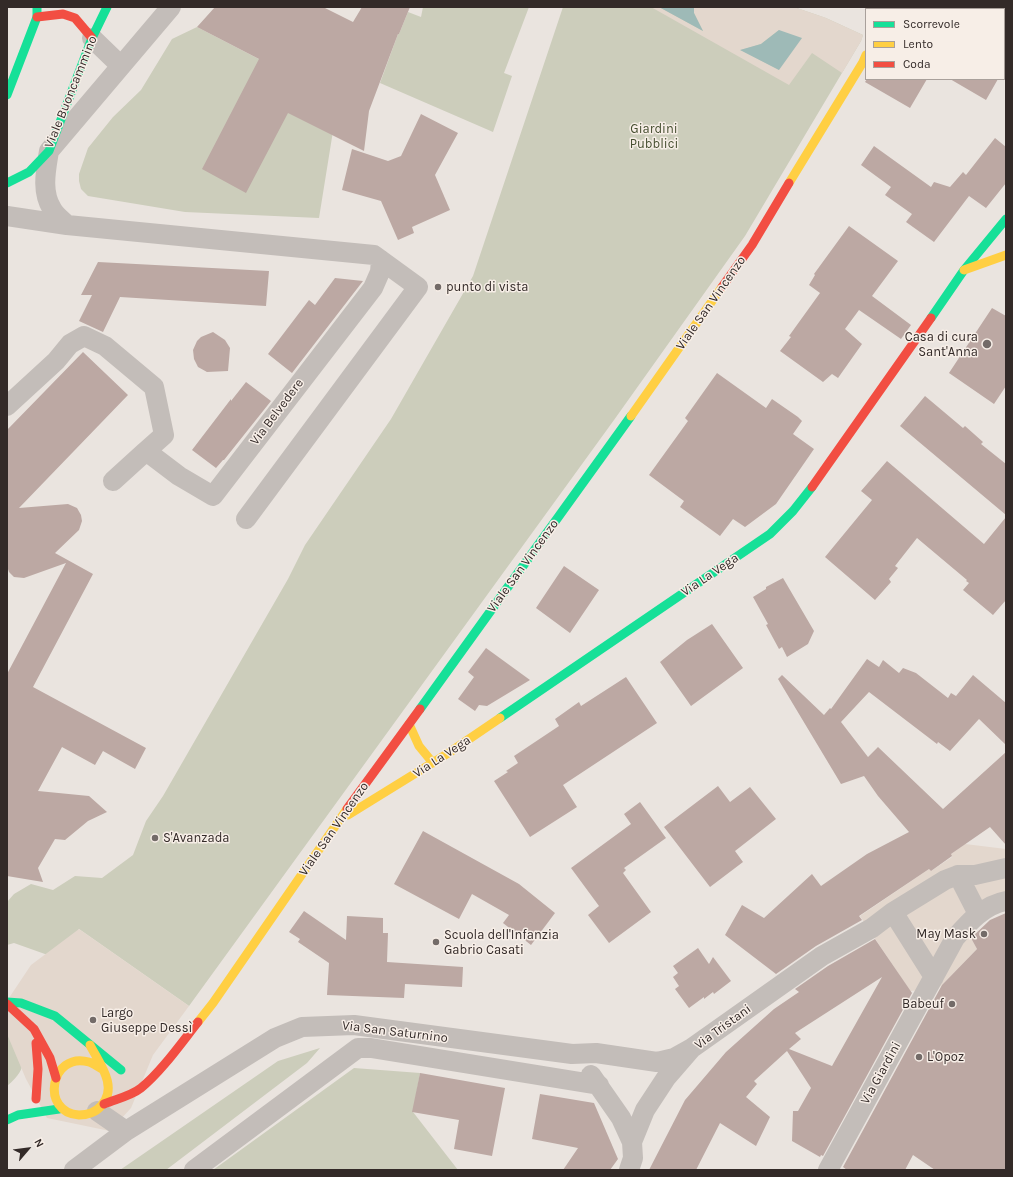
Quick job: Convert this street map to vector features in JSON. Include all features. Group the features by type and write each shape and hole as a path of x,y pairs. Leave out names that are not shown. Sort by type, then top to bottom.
{"street":[{"path":"7,95 36,17 37,7"},
{"name":"Viale Buoncammino","path":"7,183 29,172 49,151 92,38 106,7"},
{"path":"67,225 52,210 46,195 45,174 49,151 171,7"},
{"path":"36,17 63,14 75,18 92,38 121,66"},
{"name":"Viale San Vincenzo","path":"101,1107 141,1088 162,1066 213,1003 339,821 627,422 752,245 865,57"},
{"path":"10,213 67,225 374,255 418,287 246,519"},
{"name":"Via La Vega","path":"339,821 433,763 770,534 794,511 816,483 964,270 1006,219"},
{"path":"964,270 1006,256"},
{"name":"Via Belvedere","path":"146,451 179,476 213,496 373,288 380,272 381,260"},
{"path":"7,406 56,361 70,344 84,336 105,346 154,387 164,435 113,481"},
{"path":"409,724 419,746 433,763"},
{"path":"978,914 958,875 975,875 1006,868"},
{"name":"Via Tristani","path":"628,1170 633,1158 632,1142 645,1110 666,1078 692,1048 822,956 872,928 892,912 945,880 958,875"},
{"name":"Via Giardini","path":"828,1170 955,938 978,914 1000,902 1006,901"},
{"path":"892,912 934,977"},
{"path":"7,1003 34,1029 50,1058 56,1078"},
{"path":"7,1003 21,1003 55,1016 90,1045 124,1070 102,1070 87,1060 78,1060 69,1063 62,1068 54,1083 54,1092 57,1101 62,1108 71,1114 79,1116 89,1115 101,1107 108,1096 109,1087 107,1078 102,1070 90,1045"},
{"name":"Via San Saturnino","path":"74,1170 126,1131 275,1038 302,1027 354,1025 572,1054 596,1053 657,1062 674,1058 692,1048"},
{"path":"34,1029 38,1069 36,1099"},
{"name":"Via San Saturnino","path":"194,1170 358,1048 371,1048 599,1085"},
{"path":"572,1054 599,1085 621,1118 632,1142"},
{"path":"148,1069 162,1066"},
{"path":"18,1115 56,1078"},
{"path":"101,1107 126,1131"},
{"path":"7,1120 18,1115 62,1108"}],"green space":[{"path":"423,7 529,7 504,73 512,76 493,132 380,83 398,34 408,12 421,17"},
{"name":"Giardini Pubblici","path":"563,7 794,7 826,18 863,35 861,41 745,236 614,420 189,1006 79,929 59,959 14,943 7,945 7,902 14,894 31,884 53,890 75,876 102,878 133,855 146,821 163,796 288,579 305,545 391,419 473,276"},
{"path":"197,27 338,100 319,218 185,212 88,196 81,189 79,174 88,148 113,117 141,90 172,39"},
{"path":"7,1035 9,1035 21,1056 22,1067 15,1079 7,1086"},
{"path":"320,1048 307,1063 166,1170 120,1170 278,1061"},
{"path":"354,1068 420,1073 413,1112 458,1170 213,1170"}],"shaded area":[{"path":"651,7 659,7 703,31 694,13 694,7 794,7 826,18 863,35 842,73 812,53 789,85","holes":["779,30 779,70 741,50 761,44"]},
{"path":"965,844 1006,849 1006,893 969,934 977,949 938,989 910,991 860,916 929,869 931,871 952,857 951,854"},
{"name":"Largo Giuseppe Dessì","path":"79,929 189,1006 153,1055 131,1108 110,1131 47,1118 26,1079 7,1034 7,1001 31,965"}],"water":[{"path":"659,7 694,7 694,13 703,31"},
{"path":"779,30 802,38 779,70 740,50 761,44"}],"building":[{"path":"215,7 323,7 353,22 362,7 410,7 398,34 369,111 364,151 288,113 246,193 202,169 259,59 197,27"},
{"path":"866,80 926,80 910,108 865,82"},
{"path":"952,80 997,80 986,100"},
{"path":"421,114 458,133 435,175 450,210 412,227 414,233 398,240 381,201 342,190 352,149 388,161 401,156"},
{"path":"995,138 1006,147 1006,183 986,208 969,196 934,242 906,222 912,214 885,195 891,187 861,165 874,146 931,187 934,182 950,187 963,172 966,175"},
{"path":"849,226 898,261 872,296 911,325 901,339 859,310 845,329 862,344 838,378 832,374 823,382 780,351 820,293 809,285 815,275 814,274"},
{"path":"98,262 269,271 266,306 120,297 103,332 79,321 92,295 81,295"},
{"path":"335,278 363,281 292,373 268,354 309,300 315,305"},
{"name":"Casa di cura Sant'Anna","path":"992,308 1006,316 1006,386 994,404 949,373"},
{"path":"213,332 225,340 230,348 228,371 207,372 198,367 194,359 193,350 197,341 201,337"},
{"path":"83,352 128,395 19,508 68,504 77,508 81,515 82,521 79,530 55,553 93,574 33,687 146,748 135,769 103,751 95,765 62,747 38,791 89,796 107,812 88,821 65,840 55,839 38,868 43,882 7,876 7,674 66,563 24,578 14,577 9,572 7,566 7,430"},
{"path":"717,373 766,408 772,399 798,417 802,421 793,434 814,449 776,504 745,527 733,519 720,536 680,507 684,501 649,475 688,421 685,418"},
{"path":"246,382 271,401 216,468 192,450"},
{"path":"925,396 963,428 965,426 983,442 981,444 1006,464 1006,515 900,426"},
{"path":"887,461 984,544 1006,517 1006,600 993,615 963,590 969,583 966,581 967,580 917,538 895,566 898,568 889,579 891,582 875,600 825,557 872,500 861,491"},
{"path":"564,566 599,590 570,633 536,608"},
{"path":"783,578 814,631 808,644 787,657 782,647 779,649 766,625 768,624 753,597 766,589 766,587"},
{"path":"712,624 743,668 691,706 660,662 687,640"},
{"path":"486,648 530,680 487,706 479,705 475,711 458,699 474,677 468,672"},
{"path":"867,659 879,667 883,660 899,673 903,668 916,673 948,698 951,693 956,696 973,675 1006,703 1006,745 979,719 950,751 938,742 937,744 869,692 841,722 868,757 878,747 943,809 1006,752 1006,845 990,827 951,854 952,856 931,871 929,869 859,916 862,920 816,946 776,974 725,935 742,905 764,918 812,874 821,886 867,854 909,832 878,796 864,776 841,784 778,679 782,675 824,715 830,708 831,709"},
{"path":"626,677 657,723 563,785 577,807 530,837 494,781 518,763 514,756 559,726 555,719 579,702 581,706"},
{"path":"718,786 730,802 750,787 776,819 735,851 743,862 710,887 664,827"},
{"path":"640,802 666,838 624,868 626,870 623,873 651,912 609,943 588,915 599,906 571,868 631,824 624,814"},
{"path":"423,831 519,884 555,913 531,945 503,923 509,915 472,894 459,919 394,884"},
{"path":"304,911 346,940 347,916 383,918 383,933 388,933 387,962 463,967 462,987 405,984 404,998 327,995 329,963 298,942 300,939 289,932"},
{"path":"1006,913 1006,1170 935,1170 913,1155 905,1170 847,1170 843,1167 942,985 977,949 971,938 990,920"},
{"path":"875,939 912,993 823,1156 821,1155 820,1157 792,1141 793,1111 798,1111 811,1088 787,1051 754,1081 757,1084 746,1097 770,1117 756,1146 720,1123 696,1170 649,1170 685,1100 726,1052 774,1009 799,992 795,989 828,966","holes":["882,977 832,1066 789,1049 801,1039 795,1033"]},
{"path":"698,948 709,964 713,957 731,981 714,994 713,992 704,999 704,997 689,1008 675,989 679,986 673,977 678,973 673,966"},
{"path":"420,1073 505,1088 492,1156 454,1149 459,1120 412,1112"},
{"path":"540,1094 594,1103 618,1159 610,1170 563,1170 578,1148 532,1139"}],"traffic: fast":[{"path":"7,95 37,17 37,7"},
{"path":"7,183 29,172 49,151 92,38 107,7"},
{"path":"931,318 964,270 1006,219"},
{"path":"420,709 631,416"},
{"path":"500,718 770,534 793,511 812,487"},
{"path":"7,1002 21,1003 55,1016 121,1070"},
{"path":"7,1120 18,1115 59,1109"}],"traffic: slow":[{"path":"789,183 865,57"},
{"path":"964,270 1006,255"},
{"path":"631,416 722,287"},
{"path":"348,815 450,752 500,718"},
{"path":"409,724 419,746 433,763"},
{"path":"198,1022 213,1003 347,809"},
{"path":"90,1045 106,1075 108,1083 106,1099 97,1110 91,1113 79,1115 67,1112 59,1104 55,1094 55,1084 58,1073 66,1065 76,1061 89,1062 102,1069"}],"traffic: jam":[{"path":"37,17 63,14 75,18 92,38"},
{"path":"722,287 752,245 789,183"},
{"path":"812,487 931,318"},
{"path":"347,809 420,709"},
{"path":"7,1004 34,1029 50,1058 56,1078"},
{"path":"104,1104 128,1095 141,1088 164,1065 198,1022"},
{"path":"36,1043 38,1069 36,1099"}],"place":[{"name":"punto di vista","path":"438,287"},
{"name":"Casa di cura Sant'Anna","path":"987,344"},
{"name":"S'Avanzada","path":"155,838"},
{"name":"May Mask","path":"984,934"},
{"name":"Scuola dell'Infanzia Gabrio Casati","path":"436,942"},
{"name":"Babeuf","path":"952,1004"},
{"name":"Largo Giuseppe Dessì","path":"93,1020"},
{"name":"L'Opoz","path":"919,1057"}]}
